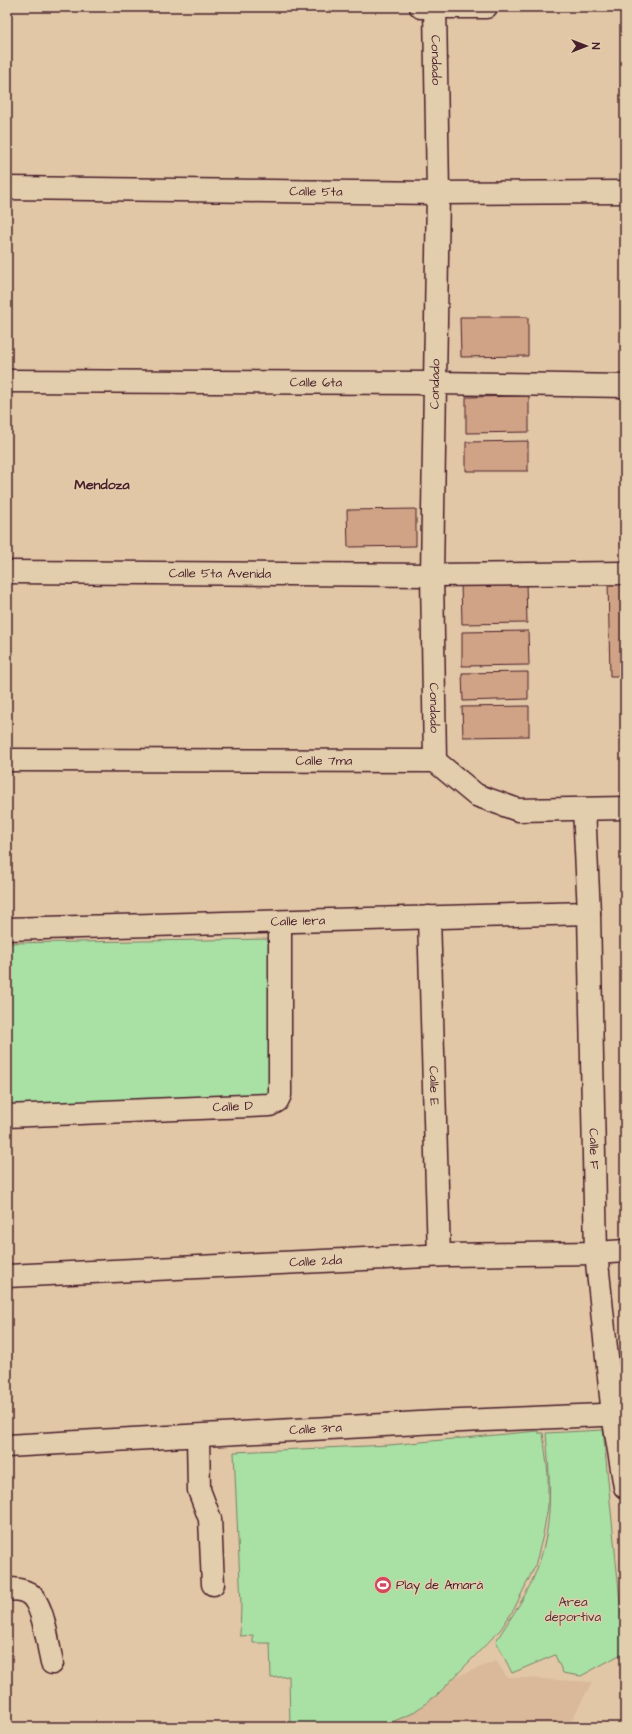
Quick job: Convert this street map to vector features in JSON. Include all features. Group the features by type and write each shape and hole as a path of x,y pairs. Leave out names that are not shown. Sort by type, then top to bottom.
{"street":[{"path":"430,7 486,7"},
{"name":"Condado","path":"430,7 438,193 432,575 436,761"},
{"name":"Calle 5ta","path":"7,188 438,193 625,192"},
{"name":"Calle 6ta","path":"7,381 435,383 625,386"},
{"name":"Calle 5ta Avenida","path":"7,572 432,575 625,573"},
{"name":"Calle 7ma","path":"7,760 436,761"},
{"path":"436,761 476,795 518,810 584,810 625,808"},
{"name":"Calle F","path":"584,810 589,913 596,1253 619,1414 625,1487"},
{"name":"Calle 1era","path":"7,929 589,913"},
{"name":"Calle E","path":"429,917 439,1255"},
{"name":"Calle D","path":"7,1116 270,1105 277,1101 280,1095 280,922"},
{"name":"Calle 2da","path":"7,1276 439,1255 596,1253 625,1250"},
{"name":"Calle 3ra","path":"7,1446 437,1422 619,1414"},
{"path":"198,1436 199,1490 210,1519 213,1584"},
{"path":"7,1589 14,1589 29,1593 39,1606 52,1664"}],"shaded area":[{"path":"496,1661 507,1677 592,1682 571,1721 553,1727 327,1727"}],"green space":[{"path":"274,939 272,1097 7,1107 7,943"},
{"name":"Area deportiva","path":"603,1430 625,1652 581,1676 563,1673 555,1655 512,1673 496,1641 530,1586 538,1566 547,1533 550,1500 546,1433"},
{"name":"Play de Amará","path":"538,1431 538,1433 543,1433 548,1474 548,1506 543,1535 535,1566 514,1609 501,1629 437,1695 411,1714 380,1727 290,1727 289,1676 271,1678 270,1643 253,1643 253,1635 240,1636 241,1604 234,1452 389,1445"}],"building":[{"path":"460,317 528,317 528,356 461,357"},
{"path":"529,396 529,432 466,433 466,397"},
{"path":"528,441 528,471 466,471 466,442"},
{"path":"416,509 416,546 348,547 347,510"},
{"path":"526,581 527,623 462,624 461,582"},
{"path":"608,581 625,581 625,676 610,676"},
{"path":"528,631 529,665 462,666 462,632"},
{"path":"528,672 528,699 463,701 462,673"},
{"path":"529,706 529,736 463,737 462,707"}],"place":[{"name":"Play de Amará","path":"383,1585"}],"district":[{"name":"Mendoza","path":"102,485"}]}
